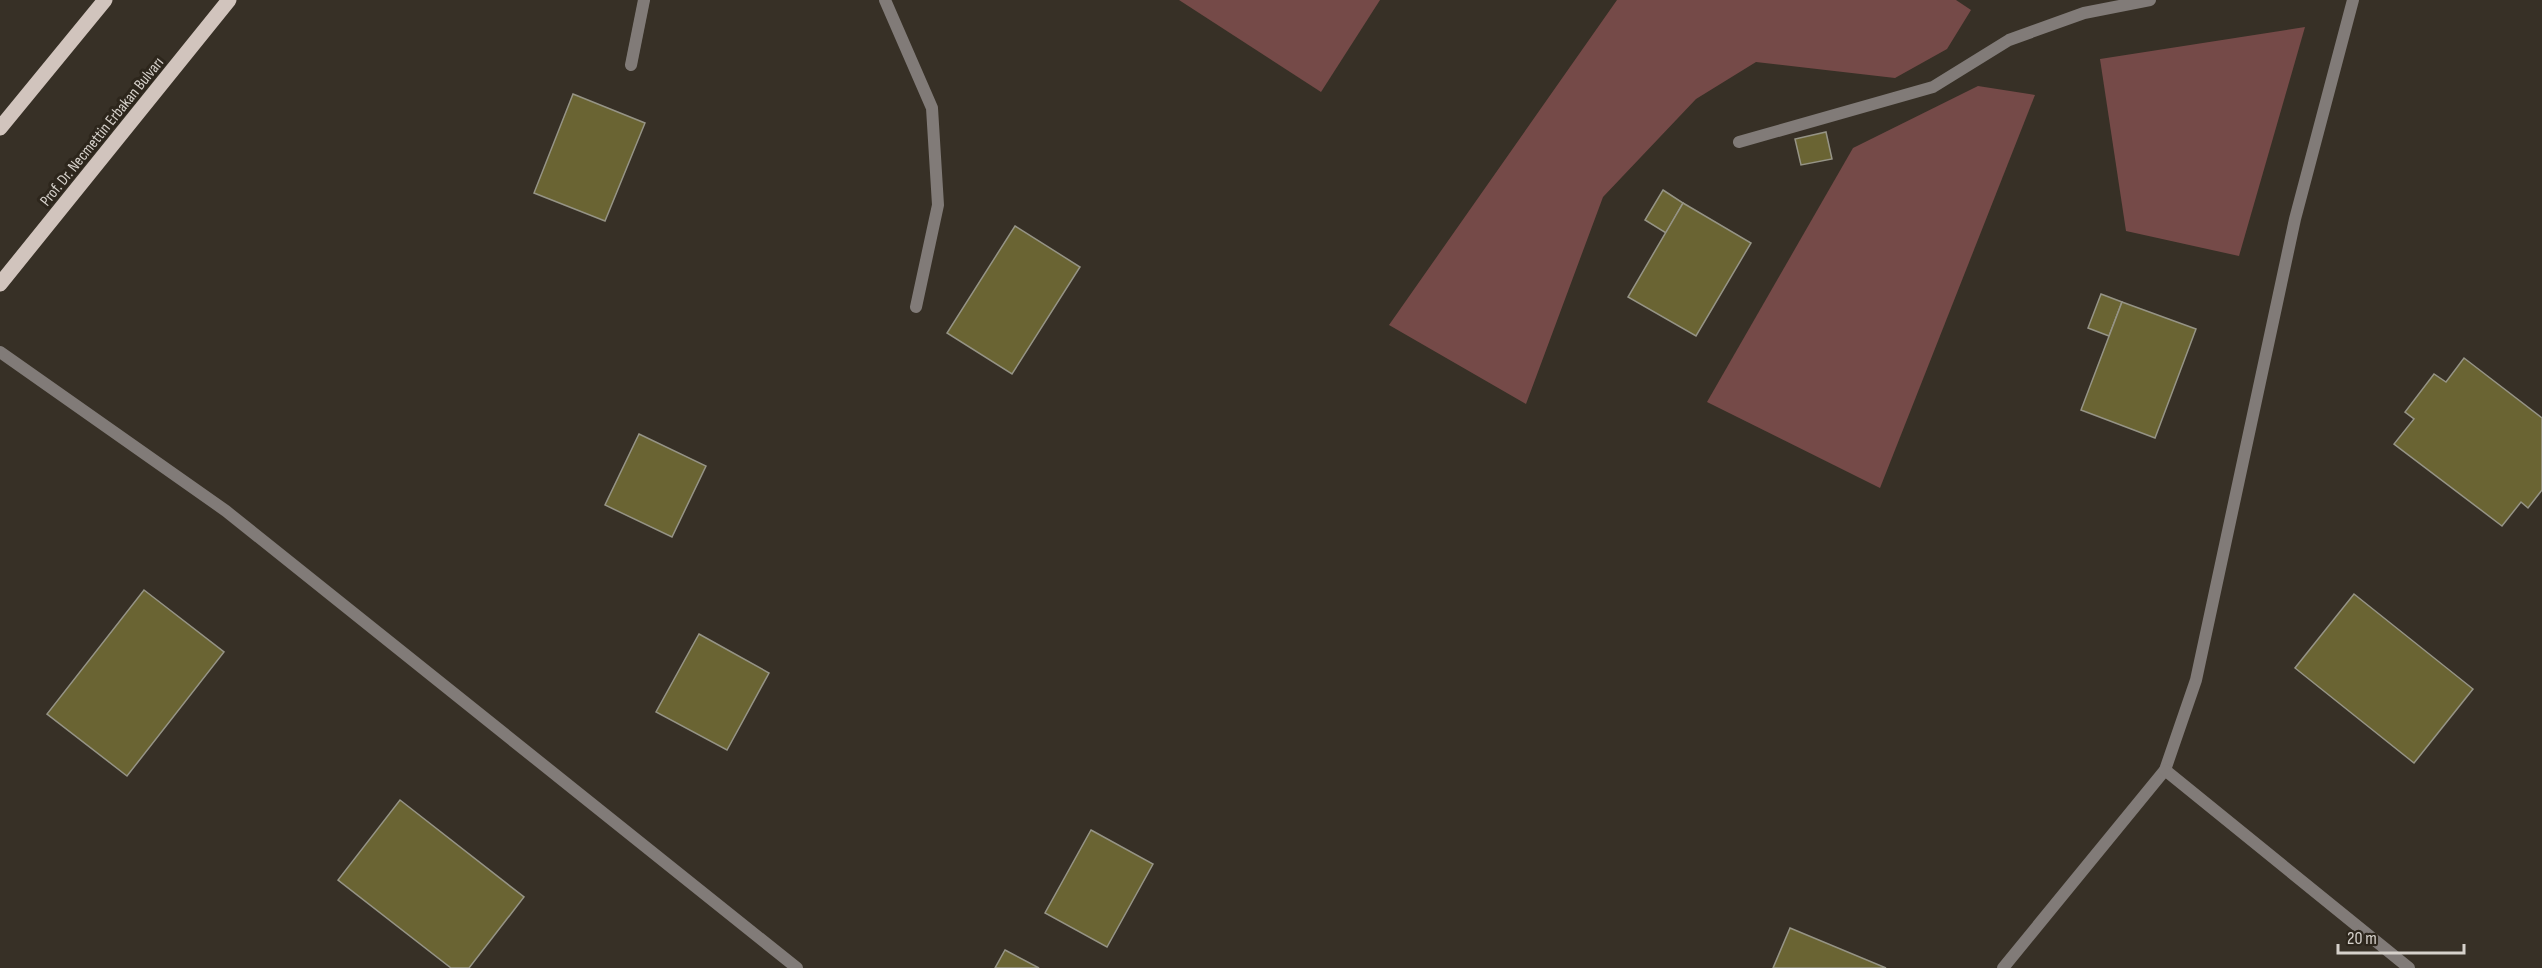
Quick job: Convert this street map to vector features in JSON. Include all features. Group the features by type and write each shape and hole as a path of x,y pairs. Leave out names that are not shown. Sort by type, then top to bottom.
{"main road":[{"path":"0,128 105,0"},
{"name":"Prof. Dr. Necmettin Erbakan Bulvarı","path":"0,284 229,0"}],"street":[{"path":"631,65 645,0"},
{"path":"885,0 932,108 938,205 916,307"},
{"path":"1739,142 1933,87 2009,40 2084,14 2150,0"},
{"path":"2003,968 2165,770 2196,680 2295,219 2353,0"},
{"path":"0,352 226,511 797,968"},
{"path":"2165,770 2409,968"}],"shaded area":[{"path":"1179,0 1380,0 1321,92"},
{"path":"1617,0 1956,0 1971,10 1947,49 1895,78 1756,62 1696,99 1603,197 1526,404 1389,325"},
{"path":"2305,27 2239,256 2126,231 2100,59"},
{"path":"1978,86 2035,95 1880,488 1707,402 1853,148"}],"building":[{"path":"573,94 645,123 605,221 534,193"},
{"path":"1826,132 1832,159 1801,165 1795,139"},
{"path":"1663,190 1683,203 1666,233 1645,220"},
{"path":"1683,203 1751,243 1696,336 1628,297"},
{"path":"1015,226 1080,267 1012,374 947,333"},
{"path":"2101,294 2122,302 2109,336 2088,328"},
{"path":"2122,302 2196,329 2155,438 2081,410"},
{"path":"2464,358 2542,418 2542,490 2528,508 2521,502 2502,526 2394,444 2414,419 2405,412 2434,374 2446,382"},
{"path":"639,434 706,466 672,537 605,505"},
{"path":"144,590 224,652 127,776 47,714"},
{"path":"2354,594 2473,689 2414,763 2295,668"},
{"path":"699,634 769,673 727,750 656,712"},
{"path":"400,800 524,897 469,968 451,968 338,880"},
{"path":"1091,830 1153,864 1107,947 1045,913"},
{"path":"1790,928 1886,968 1773,968"},
{"path":"1005,950 1039,968 995,968"}]}
